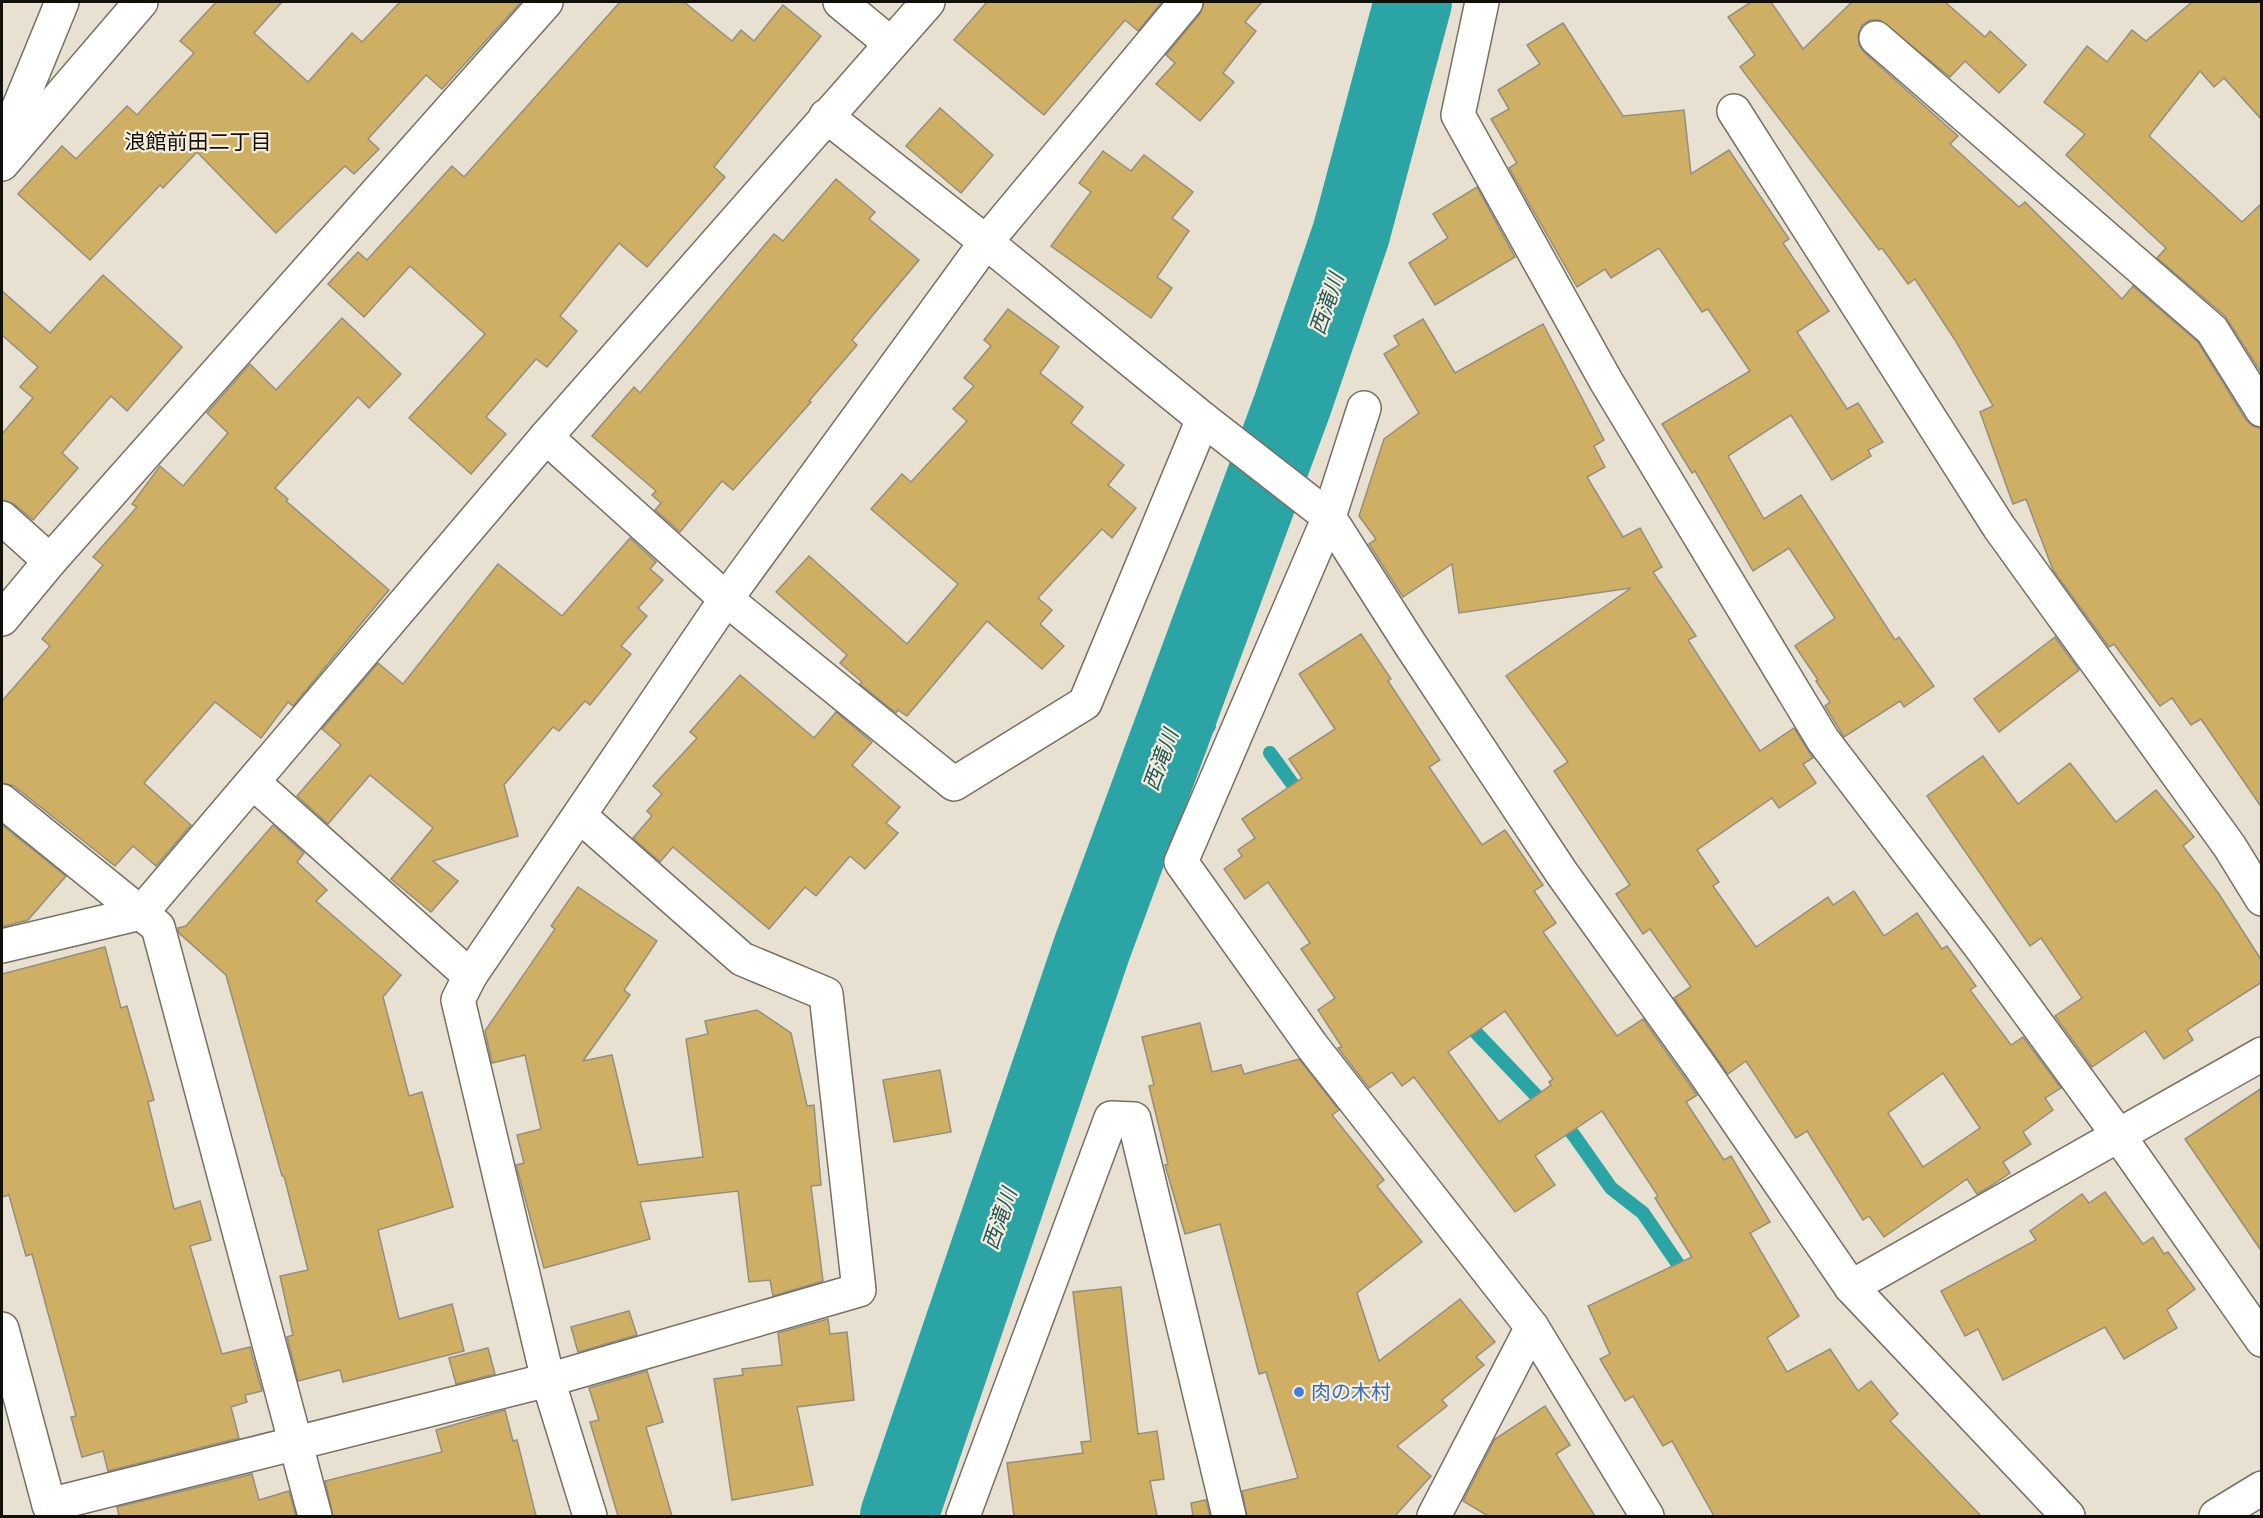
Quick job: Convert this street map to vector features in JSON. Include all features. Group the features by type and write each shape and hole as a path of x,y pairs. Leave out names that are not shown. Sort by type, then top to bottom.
{"street":[{"path":"2,147 62,2"},
{"path":"2,164 141,2"},
{"path":"2,619 50,561 546,2"},
{"path":"840,2 891,44"},
{"path":"2,946 141,914 546,437 928,2"},
{"path":"590,1516 548,1380 458,1000 470,976 726,599 986,242 1186,2"},
{"path":"1482,2 1458,116 1606,381 1823,740 1980,946 2119,1136 2262,1340"},
{"path":"1876,38 2212,330 2262,410"},
{"path":"1734,111 1999,527 2230,847 2262,899"},
{"path":"826,116 986,242 1203,419 1329,517 1416,654 1561,872 1702,1069 1851,1287 2068,1516"},
{"path":"1364,408 1329,517 1180,862 1312,1046 1532,1327 1647,1516"},
{"path":"546,437 726,599 954,784 1084,703 1203,419"},
{"path":"2,518 50,561"},
{"path":"254,783 470,976"},
{"path":"2,801 158,927 315,1516"},
{"path":"2,1329 52,1511 297,1442 548,1380 859,1290 826,994 742,959 580,816"},
{"path":"1851,1287 2262,1054"},
{"path":"963,1516 1111,1118 1134,1119 1229,1516"},
{"path":"1434,1516 1532,1327"},
{"path":"2216,1516 2262,1488"}],"building":[{"path":"216,2 282,2 254,33 308,82 352,33 362,42 400,2 521,2 442,89 426,75 368,139 379,149 354,174 345,166 276,233 197,152 163,188 160,185 90,260 18,194 62,146 76,159 127,106 137,115 194,53 180,41"},
{"path":"620,2 684,2 732,41 741,30 754,41 783,5 821,36 714,167 725,177 647,267 619,243 560,316 577,331 547,367 536,359 486,417 506,434 471,474 409,418 485,334 410,266 364,317 328,284 358,252 367,260 452,166 464,177"},
{"path":"987,2 1162,2 1138,31 1125,20 1044,115 954,40"},
{"path":"1204,2 1262,2 1245,22 1256,31 1223,73 1234,82 1200,121 1156,84 1175,63 1166,55 1200,14"},
{"path":"1751,2 1771,2 1803,49 1852,2 1945,2 1985,37 1990,31 2026,65 1999,93 1965,61 1950,77 1880,20 1870,20 1862,25 1858,35 1859,45 1864,52 1958,136 1950,144 2019,207 2025,202 2122,299 2133,286 2198,342 2246,420 2262,429 2262,808 2201,719 2191,725 2172,698 2160,706 2114,644 2109,647 2053,570 2026,499 2013,504 1980,412 1993,406 1955,340 1915,279 1908,284 1882,248 1879,250 1740,67 1755,55 1728,17"},
{"path":"2192,2 2262,2 2262,120 2224,78 2214,87 2200,71 2149,136 2242,222 2262,203 2262,374 2225,316 2157,258 2166,248 2066,155 2085,134 2044,102 2087,46 2107,62 2132,30 2146,41"},
{"path":"1563,23 1623,116 1684,110 1691,174 1729,150 1789,239 1783,243 1829,311 1797,332 1847,409 1858,403 1883,442 1868,450 1871,456 1832,480 1791,415 1728,456 1764,519 1801,495 1895,640 1899,637 1934,686 1904,707 1900,701 1844,737 1825,706 1830,702 1795,646 1835,618 1789,548 1753,571 1695,471 1692,473 1662,424 1750,371 1708,309 1702,312 1659,248 1611,278 1605,269 1577,287 1509,168 1517,163 1491,119 1509,109 1498,90 1540,64 1527,45"},
{"path":"940,108 993,155 961,193 906,146"},
{"path":"1103,151 1131,171 1144,155 1193,192 1172,218 1189,231 1157,277 1172,288 1151,318 1051,246 1091,192 1079,183"},
{"path":"836,179 875,212 869,219 919,260 852,340 857,345 809,401 811,402 733,490 722,481 680,532 655,510 661,503 652,495 656,491 592,436 634,387 640,393 774,234 783,241"},
{"path":"1477,187 1515,257 1435,305 1409,263 1448,238 1433,214"},
{"path":"103,275 182,347 127,411 111,396 62,453 78,468 33,520 14,504 2,500 2,434 33,398 20,387 38,367 2,335 2,291 50,333"},
{"path":"1008,309 1059,347 1040,373 1083,407 1071,423 1124,465 1108,485 1136,508 1112,538 1102,529 1038,598 1052,610 1040,624 1064,646 1042,669 987,621 907,716 898,710 896,713 860,684 862,682 840,663 847,655 776,592 809,556 907,644 958,584 871,509 902,474 911,482 967,421 953,409 974,386 964,378 991,346 984,340"},
{"path":"342,318 401,374 369,408 358,397 275,488 288,499 286,501 389,590 293,706 288,702 261,738 215,702 144,783 191,825 156,866 133,846 115,866 14,786 2,783 2,701 50,646 42,639 103,565 93,557 137,507 132,504 160,466 183,486 228,433 207,413 250,364 276,390"},
{"path":"1423,319 1455,373 1543,324 1604,440 1594,446 1605,467 1587,477 1623,537 1640,528 1662,567 1653,572 1696,636 1688,640 1760,751 1794,728 1813,758 1803,764 1816,783 1779,808 1772,798 1697,850 1719,882 1713,886 1756,947 1828,897 1833,905 1854,891 1884,936 1917,913 1942,949 1947,946 1976,986 1970,990 2011,1045 2023,1037 2061,1088 2045,1098 2053,1110 2023,1132 2031,1144 2003,1162 2010,1173 1977,1194 1967,1179 1884,1237 1869,1216 1863,1220 1807,1131 1796,1138 1746,1061 1728,1074 1674,998 1691,987 1650,929 1643,934 1616,894 1630,885 1554,771 1568,762 1506,676 1631,588 1459,613 1452,564 1403,597 1369,544 1376,539 1359,516 1384,439 1419,413 1384,354 1399,345 1394,336","holes":["1943,1073 1980,1128 1923,1167 1888,1113"]},
{"path":"630,538 656,562 650,569 663,580 638,608 647,616 621,646 631,654 590,705 585,701 559,731 553,727 504,785 518,836 433,861 458,881 431,912 391,879 433,828 370,775 328,824 297,796 341,745 322,729 378,663 403,684 498,564 562,616"},
{"path":"1361,634 1391,679 1388,681 1440,760 1429,767 1482,845 1505,830 1543,885 1534,891 1556,923 1543,932 1617,1036 1643,1019 1697,1095 1686,1102 1724,1160 1731,1156 1770,1222 1750,1233 1799,1316 1767,1338 1787,1372 1830,1349 1858,1391 1871,1381 1898,1414 1890,1421 1981,1516 1714,1516 1672,1441 1663,1446 1633,1396 1625,1401 1600,1359 1610,1354 1588,1306 1692,1257 1655,1198 1658,1196 1602,1111 1535,1156 1555,1185 1515,1212 1414,1077 1402,1086 1392,1072 1369,1088 1338,1048 1342,1047 1318,1010 1335,998 1301,949 1310,943 1268,882 1245,899 1224,869 1242,856 1238,850 1255,838 1242,819 1302,778 1289,759 1335,729 1299,674","holes":["1505,1011 1553,1079 1549,1082 1551,1085 1499,1122 1448,1052"]},
{"path":"2055,637 2079,670 1999,732 1974,699"},
{"path":"740,675 814,738 836,712 872,742 852,765 900,807 886,823 898,833 865,869 850,856 816,896 805,887 769,929 673,847 660,862 633,838 652,816 647,811 662,794 653,786 697,738 690,732"},
{"path":"1983,756 2018,804 2070,763 2116,822 2156,790 2194,837 2183,846 2219,894 2262,961 2262,982 2187,1030 2193,1040 2164,1059 2145,1031 2092,1067 2055,1016 2082,998 2041,938 2030,946 1927,796"},
{"path":"2,825 66,876 28,920 2,927"},
{"path":"273,825 304,853 297,862 327,890 316,901 401,975 383,997 409,1096 422,1092 453,1207 378,1230 399,1319 452,1304 464,1351 343,1382 340,1370 298,1381 287,1337 293,1335 280,1276 308,1270 284,1176 282,1176 226,975 179,933 178,928 186,926"},
{"path":"578,887 657,941 624,990 630,995 583,1061 612,1055 638,1165 703,1157 686,1039 708,1034 705,1021 757,1010 791,1033 807,1106 814,1105 821,1185 811,1186 823,1281 773,1296 770,1280 749,1282 738,1191 640,1202 650,1239 544,1268 516,1165 524,1163 517,1135 541,1129 525,1055 492,1063 485,1031 555,929 551,926"},
{"path":"105,947 121,1008 127,1006 154,1100 148,1102 174,1209 200,1201 211,1240 190,1246 222,1354 250,1347 262,1391 245,1395 247,1402 231,1407 239,1438 108,1471 103,1451 82,1457 71,1417 76,1416 32,1254 26,1256 9,1195 2,1197 2,974"},
{"path":"1200,1023 1212,1072 1241,1065 1244,1074 1299,1059 1339,1110 1332,1115 1384,1180 1377,1186 1422,1242 1357,1293 1379,1361 1460,1299 1495,1342 1476,1357 1484,1365 1442,1400 1447,1406 1397,1446 1431,1476 1395,1516 1247,1516 1242,1491 1298,1478 1266,1372 1259,1374 1220,1224 1185,1234 1165,1165 1168,1164 1149,1086 1154,1085 1142,1037"},
{"path":"940,1070 951,1132 894,1142 883,1080"},
{"path":"2262,1088 2262,1252 2185,1139"},
{"path":"2105,1192 2143,1244 2153,1237 2164,1254 2168,1252 2195,1289 2167,1310 2177,1328 2124,1359 2105,1327 2003,1380 1978,1329 1965,1336 1941,1291 2036,1240 2030,1231 2082,1194 2089,1203"},
{"path":"1121,1287 1138,1434 1157,1431 1164,1479 1150,1481 1157,1516 1014,1516 1007,1463 1083,1453 1081,1442 1091,1441 1073,1292"},
{"path":"629,1311 637,1335 578,1352 571,1327"},
{"path":"828,1319 830,1334 847,1332 854,1400 797,1407 813,1485 732,1500 714,1379 743,1375 742,1369 782,1365 778,1333"},
{"path":"488,1348 495,1374 456,1384 449,1358"},
{"path":"647,1371 663,1422 646,1427 672,1516 618,1516 590,1422 599,1420 589,1388"},
{"path":"1545,1406 1570,1445 1556,1454 1595,1516 1488,1516 1463,1501 1495,1439"},
{"path":"505,1410 513,1441 517,1440 536,1516 333,1516 325,1481 442,1452 436,1430"},
{"path":"252,1474 259,1500 289,1491 296,1516 119,1516 117,1507"},
{"path":"1206,1500 1210,1516 1193,1516 1191,1503"}],"waterway":[{"name":"西滝川","path":"899,1516 1092,948 1292,406 1351,234 1413,2"},
{"path":"1178,716 1209,726"},
{"path":"1270,753 1302,797"},
{"path":"1463,1019 1573,1134 1611,1188 1643,1213 1687,1277"}],"place":[{"name":"肉の木村","path":"1299,1392"}],"district":[{"name":"浪館前田二丁目","path":"198,142"}]}
